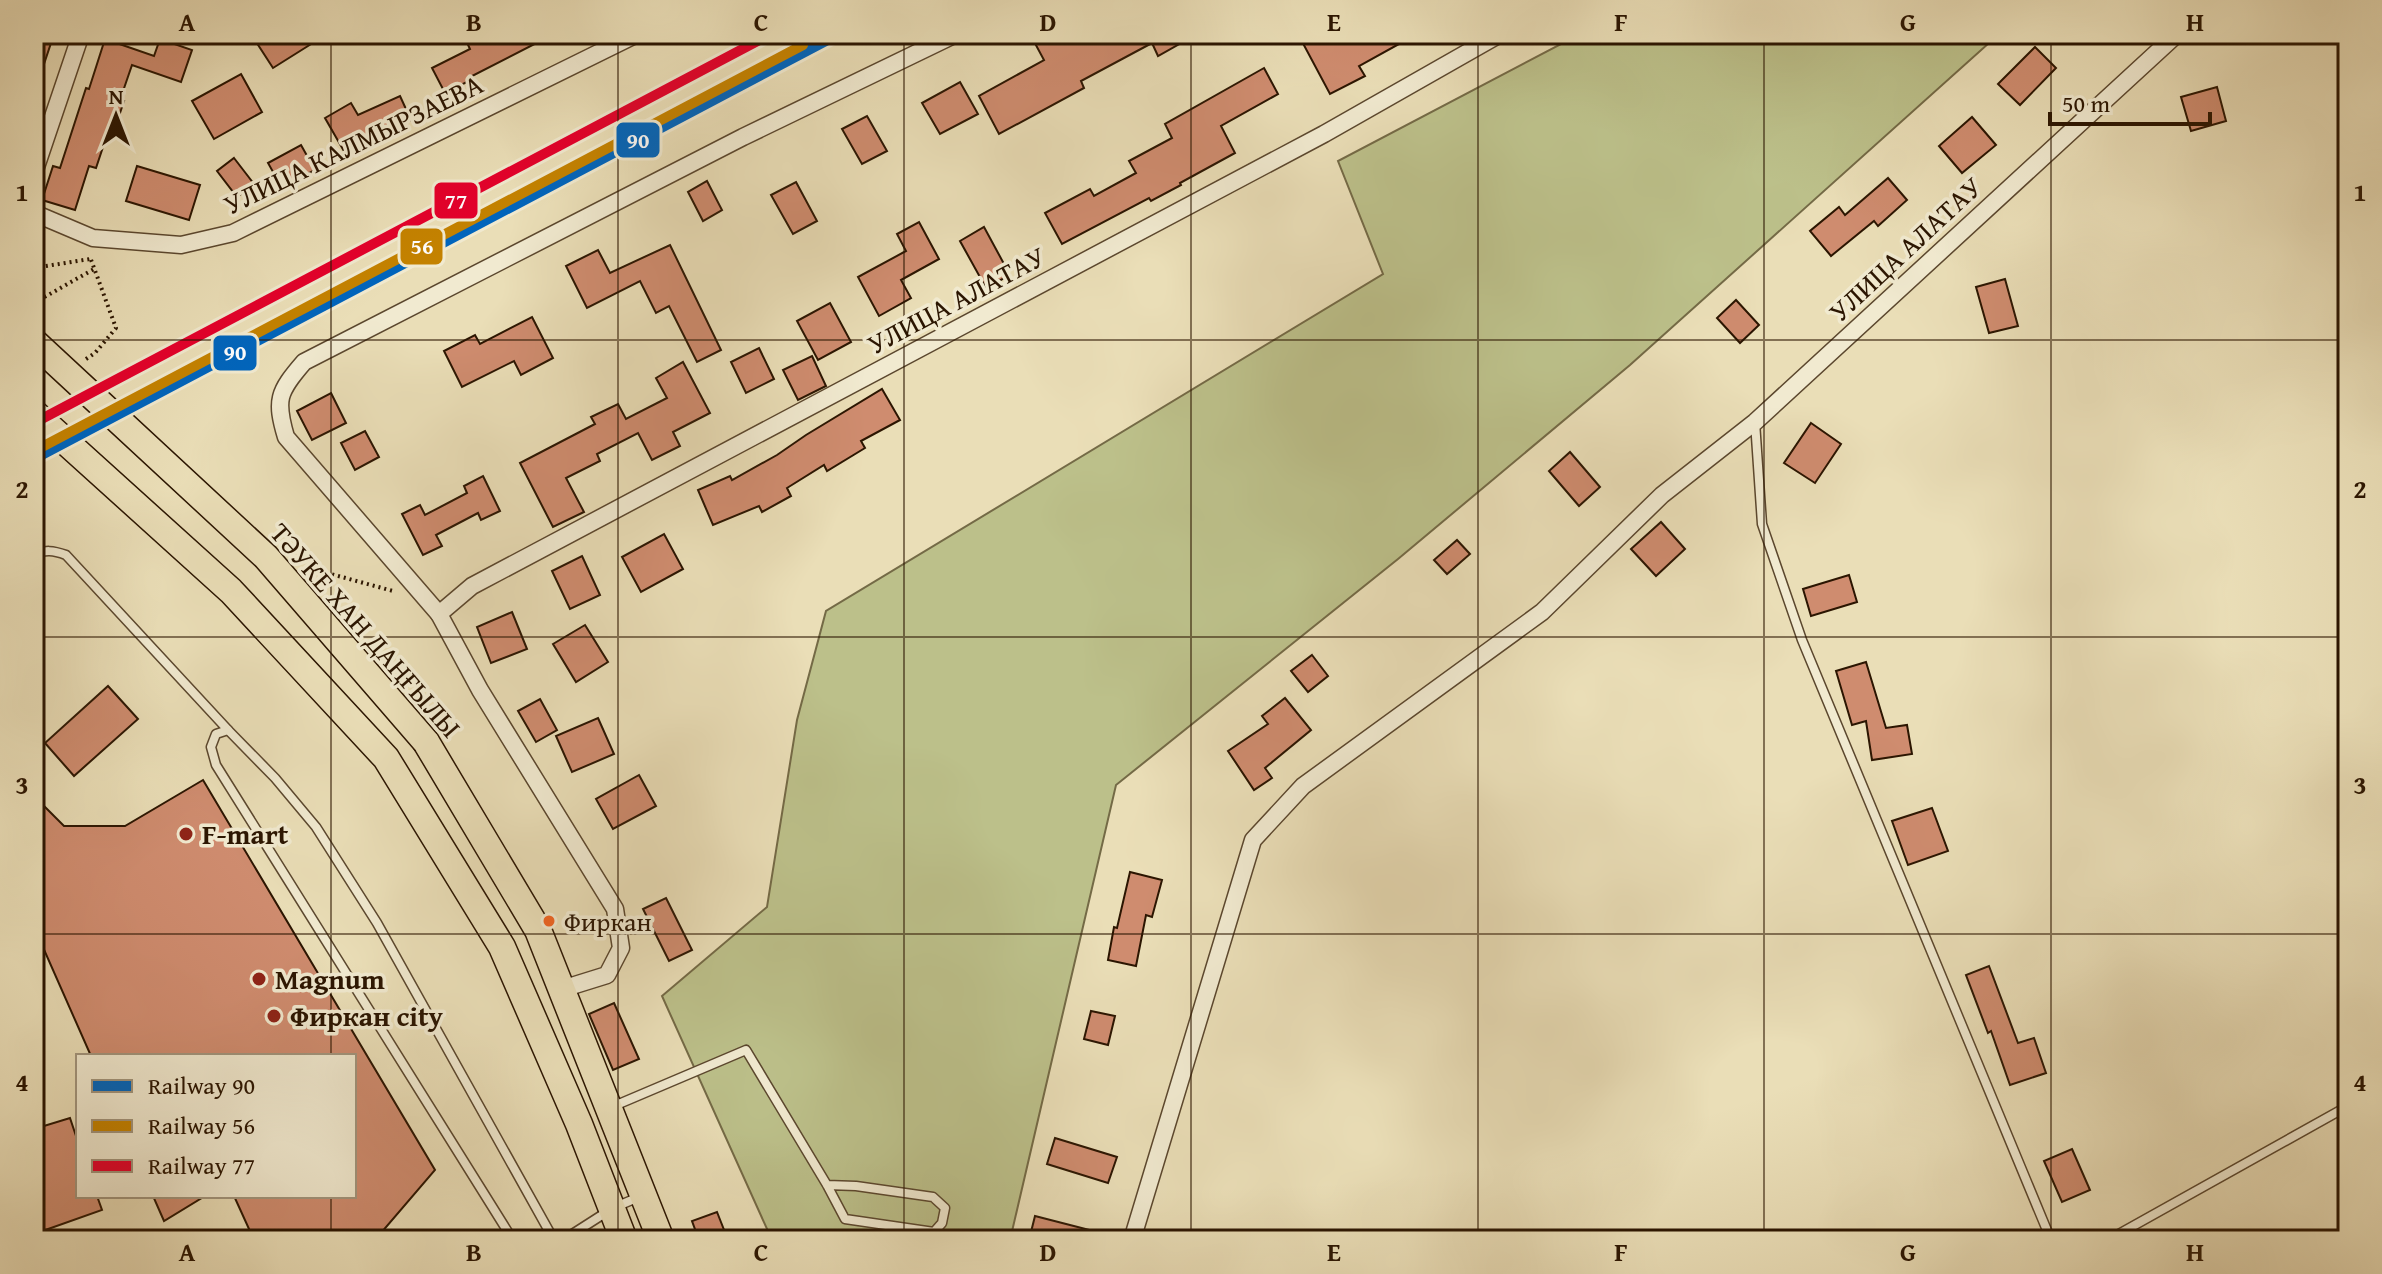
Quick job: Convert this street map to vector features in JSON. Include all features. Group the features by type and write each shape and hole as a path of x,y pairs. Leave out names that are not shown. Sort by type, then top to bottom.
{"main road":[{"name":"ТӘУКЕ ХАН ДАҢҒЫЛЫ","path":"34,342 266,557 426,742 538,930 661,1240"},
{"path":"34,413 231,591 386,758 502,947 579,1124 624,1240"}],"street":[{"path":"34,173 81,34"},
{"name":"УЛИЦА КАЛМЫРЗАЕВА","path":"34,213 93,238 181,245 233,233 637,34"},
{"path":"562,989 607,975 621,948 615,909 480,690 439,614 286,437 278,409 287,381 304,362 743,137 956,34"},
{"name":"УЛИЦА АЛАТАУ","path":"439,614 472,586 1324,134 1500,34"},
{"name":"УЛИЦА АЛАТАУ","path":"1132,1240 1253,840 1303,786 1542,612 1662,495 1755,422 2177,34"}],"lane":[{"path":"1755,422 1762,524 1802,640 2051,1240"},
{"path":"34,557 39,552 51,550 66,555 275,778 316,827 377,923 554,1240"},
{"path":"228,730 216,734 211,747 216,765 513,1240"},
{"path":"609,1108 746,1050 845,1219 934,1232 942,1223 945,1208 933,1197 827,1185"},
{"path":"2108,1240 2348,1106"},
{"path":"563,1240 613,1208 644,1195"}],"path":[{"path":"80,232 116,328 95,353 83,361"},
{"path":"34,268 90,259"},
{"path":"34,303 94,269"},
{"path":"309,568 404,594"}],"green space":[{"path":"1580,34 1999,34 1630,365 1398,559 1116,785 1010,1240 772,1240 662,996 767,907 797,720 826,611 1383,274 1338,161"}],"building":[{"path":"34,34 54,34 37,85 34,85"},
{"path":"251,34 327,34 273,68"},
{"path":"463,34 554,34 445,93 432,68 470,49"},
{"path":"1030,34 1197,34 1158,56 1152,43 1081,81 1084,88 999,134 979,96 1044,60"},
{"path":"1298,34 1417,34 1359,66 1365,76 1330,94"},
{"path":"105,39 154,56 160,39 192,50 181,82 132,65 120,100 124,101 115,128 110,126 96,168 89,166 75,210 42,200 53,166 60,168"},
{"path":"2035,47 2056,68 2020,105 1998,84"},
{"path":"1264,68 1278,94 1221,126 1235,153 1151,201 1149,198 1062,244 1045,213 1090,189 1094,196 1136,173 1129,161 1172,138 1165,124"},
{"path":"241,74 262,112 214,139 192,101"},
{"path":"960,82 978,114 940,134 922,103"},
{"path":"2217,87 2226,121 2191,131 2181,97"},
{"path":"400,96 411,120 345,153 325,118 351,103 358,115"},
{"path":"867,116 887,151 862,164 842,129"},
{"path":"1972,117 1996,145 1962,173 1939,146"},
{"path":"301,145 315,170 282,188 268,163"},
{"path":"234,158 254,184 237,197 217,171"},
{"path":"137,166 200,185 189,220 126,201"},
{"path":"1888,178 1907,200 1878,226 1874,221 1831,256 1810,231 1839,207 1845,215"},
{"path":"707,181 722,210 703,221 688,192"},
{"path":"796,182 817,221 793,234 771,195"},
{"path":"919,222 939,259 901,280 911,298 879,316 858,277 906,251 897,234"},
{"path":"984,227 1010,275 986,288 960,241"},
{"path":"670,245 721,350 697,362 669,306 656,313 640,281 587,308 566,266 598,250 610,273"},
{"path":"2005,279 2018,326 1989,333 1976,287"},
{"path":"1736,300 1759,325 1740,343 1717,318"},
{"path":"830,303 851,342 818,360 797,321"},
{"path":"532,317 553,358 521,375 514,361 462,387 444,351 475,335 480,344"},
{"path":"759,348 774,379 746,393 731,362"},
{"path":"812,356 826,386 798,400 783,370"},
{"path":"683,362 710,413 673,432 680,446 652,460 638,433 597,454 600,461 566,478 584,512 553,527 520,463 595,424 591,417 618,404 626,419 667,398 656,378"},
{"path":"882,389 900,420 861,441 865,448 827,471 824,465 787,488 791,496 762,512 759,506 713,525 698,490 730,476 732,480"},
{"path":"331,393 346,423 312,440 297,411"},
{"path":"1811,423 1841,444 1815,483 1784,463"},
{"path":"365,431 379,457 355,470 341,443"},
{"path":"1570,452 1600,487 1579,506 1549,471"},
{"path":"483,476 500,511 481,520 478,513 436,535 442,546 423,555 402,514 420,505 425,515 467,493 464,486"},
{"path":"1661,522 1685,549 1656,576 1631,549"},
{"path":"664,534 683,569 641,592 622,557"},
{"path":"1457,540 1470,554 1447,574 1434,560"},
{"path":"582,556 600,595 570,609 552,571"},
{"path":"1849,575 1857,602 1811,616 1803,589"},
{"path":"512,612 527,649 491,663 477,627"},
{"path":"585,625 608,662 576,682 553,644"},
{"path":"1312,655 1328,676 1308,692 1291,671"},
{"path":"1866,662 1886,728 1907,725 1912,754 1872,760 1866,721 1852,725 1836,671"},
{"path":"108,686 138,719 74,776 45,743"},
{"path":"1285,698 1311,730 1265,768 1272,778 1254,790 1228,751 1268,724 1262,716"},
{"path":"540,699 557,730 536,742 518,711"},
{"path":"598,718 614,754 572,772 556,736"},
{"path":"639,775 656,806 613,829 596,799"},
{"path":"203,780 435,1170 375,1240 254,1240 235,1198 356,1198 356,1054 90,1054 34,927 34,796 64,826 125,826"},
{"path":"1932,808 1948,851 1908,865 1892,821"},
{"path":"1130,872 1162,880 1152,917 1146,915 1136,966 1108,960"},
{"path":"666,898 692,950 669,961 643,909"},
{"path":"1989,966 2018,1043 2034,1038 2046,1073 2010,1085 1991,1031 1988,1033 1966,975"},
{"path":"614,1003 639,1059 613,1070 589,1014"},
{"path":"1091,1011 1115,1016 1108,1045 1084,1039"},
{"path":"70,1118 76,1136 76,1198 98,1198 102,1210 34,1234 34,1129"},
{"path":"1055,1138 1117,1157 1108,1183 1047,1164"},
{"path":"2072,1149 2090,1190 2062,1202 2044,1161"},
{"path":"154,1198 202,1198 164,1221"},
{"path":"717,1212 728,1240 699,1240 692,1221"},
{"path":"1035,1216 1105,1234 1104,1240 1029,1240"}],"rail line":[{"name":"77","path":"34,423 771,34"},
{"name":"90","path":"34,459 839,34"},
{"name":"56","path":"40,448 803,45"}],"place":[{"name":"F-mart","path":"186,834"},
{"name":"Фиркан","path":"549,921"},
{"name":"Magnum","path":"259,979"},
{"name":"Фиркан city","path":"274,1016"}]}
